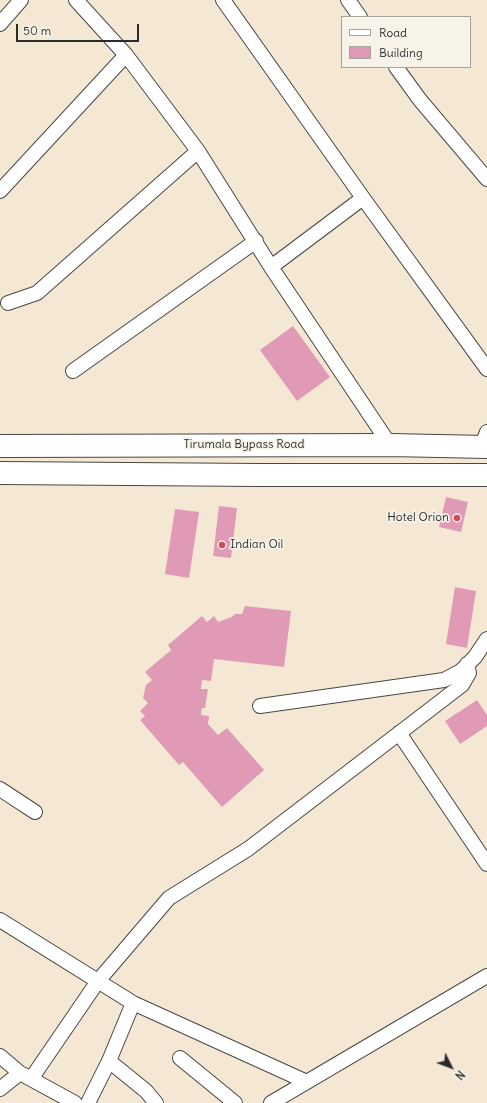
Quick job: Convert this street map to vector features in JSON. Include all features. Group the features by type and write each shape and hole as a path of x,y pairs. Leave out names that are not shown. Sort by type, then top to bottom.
{"main road":[{"name":"Tirumala Bypass Road","path":"0,446 390,445 485,442"},
{"path":"0,473 487,475"}],"street":[{"path":"0,24 21,0"},
{"path":"223,0 363,198 487,369"},
{"path":"348,0 359,16"},
{"path":"83,2 126,55 198,151 271,267 390,445"},
{"path":"0,191 126,55"},
{"path":"397,68 420,100 487,179"},
{"path":"8,303 37,293 198,151"},
{"path":"271,267 363,198"},
{"path":"73,371 256,241"},
{"path":"260,706 444,680 461,671 475,657 487,639"},
{"path":"0,1089 26,1076 98,980 169,898 248,849 462,685 469,673 467,664"},
{"path":"400,733 487,864"},
{"path":"0,789 35,812"},
{"path":"0,920 133,1002 307,1082"},
{"path":"271,1103 487,976"},
{"path":"88,1103 109,1061 133,1002"},
{"path":"0,1056 26,1076 75,1103"},
{"path":"180,1058 235,1103"},
{"path":"109,1061 146,1091 156,1103"}],"building":[{"path":"293,326 330,377 297,401 260,350"},
{"path":"446,497 468,502 461,532 439,527"},
{"path":"219,506 237,508 231,558 213,556"},
{"path":"175,509 199,512 189,578 165,574"},
{"path":"455,587 476,591 467,648 446,644"},
{"path":"245,606 291,611 284,667 214,659 211,681 202,680 201,689 208,689 205,708 202,708 201,715 209,716 208,724 218,735 227,728 264,770 222,807 183,762 179,765 140,720 145,716 140,711 148,703 143,698 146,685 152,680 145,672 171,650 168,645 202,616 207,622 214,616 218,622 232,617 235,614 242,614"},
{"path":"477,700 487,715 487,726 460,744 445,721"}],"place":[{"name":"Hotel Orion","path":"457,518"},
{"name":"Indian Oil","path":"222,545"}]}
